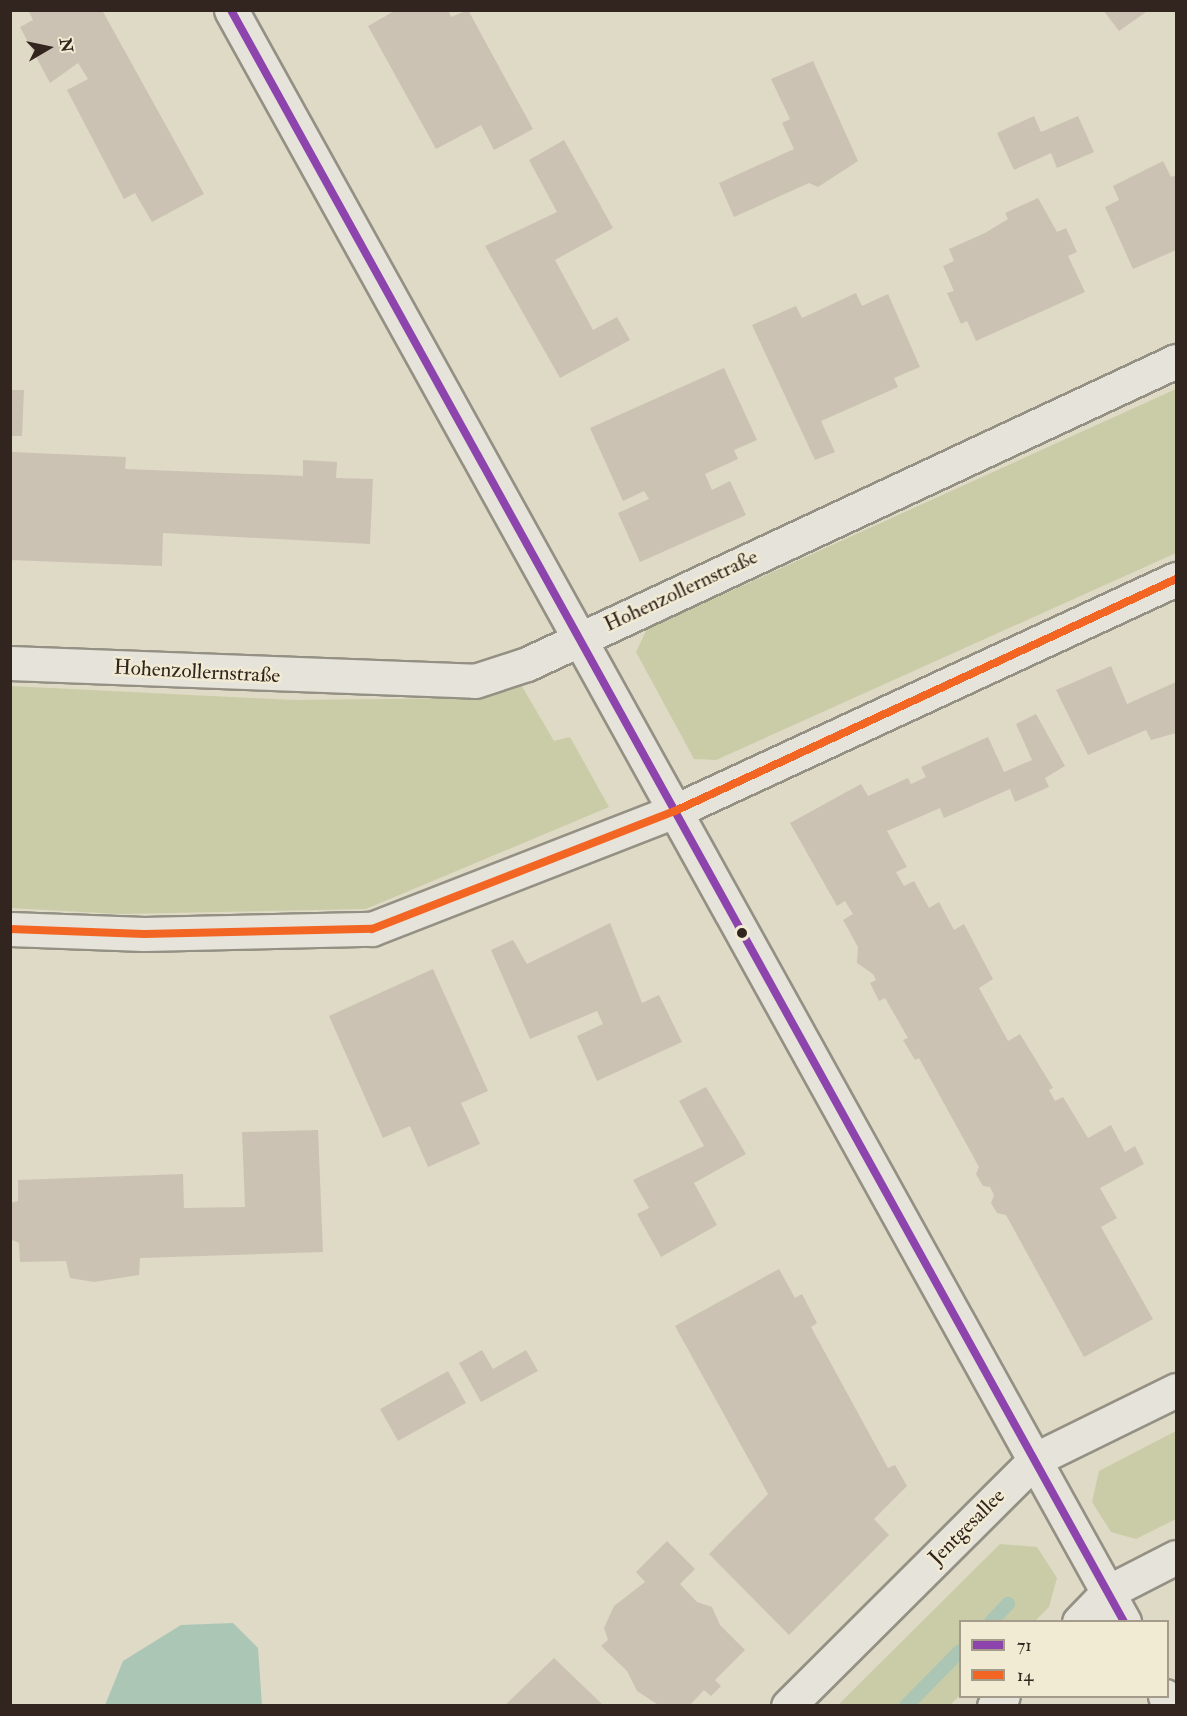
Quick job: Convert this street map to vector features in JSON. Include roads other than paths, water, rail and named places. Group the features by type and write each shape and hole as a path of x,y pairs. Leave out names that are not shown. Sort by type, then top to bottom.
{"street":[{"path":"231,10 577,640 675,811 1036,1459 1123,1620"},
{"name":"Hohenzollernstraße","path":"10,663 447,683 505,673 1176,361"},
{"path":"10,929 144,934 372,929 675,811 1176,579"},
{"name":"Jentgesallee","path":"788,1706 1036,1459 1176,1390"},
{"path":"1081,1620 1108,1592 1176,1557"}],"waterway":[{"path":"993,1620 1008,1604"},
{"path":"906,1706 959,1652"}]}
